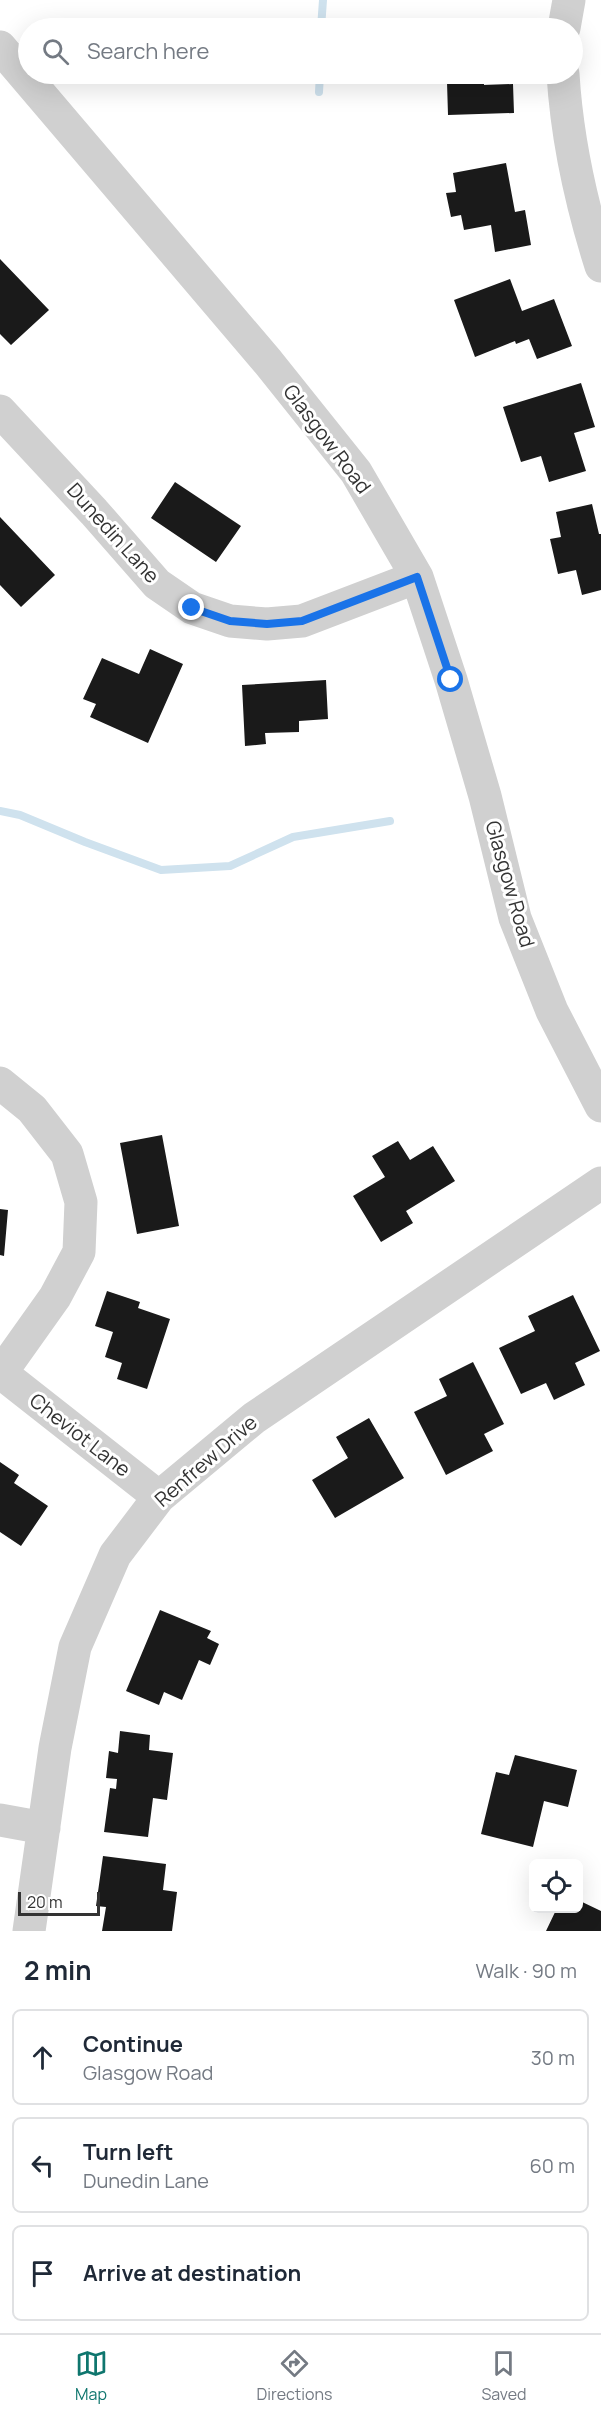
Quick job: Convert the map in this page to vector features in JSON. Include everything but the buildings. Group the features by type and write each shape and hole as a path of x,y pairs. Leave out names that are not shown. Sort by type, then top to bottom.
{"street":[{"path":"566,18 569,0"},
{"name":"Glasgow Road","path":"0,47 18,68"},
{"name":"Glasgow Road","path":"31,84 260,354 356,472 417,577 451,680 485,796 515,918 552,1011 601,1106"},
{"path":"564,84 574,170 583,210 601,266"},
{"name":"Dunedin Lane","path":"0,411 157,584 192,608 230,621 267,624 302,621 417,577"},
{"path":"0,1083 32,1109 67,1154 81,1202 79,1252 55,1297 0,1372"},
{"name":"Renfrew Drive","path":"29,1931 55,1748 75,1647 115,1555 159,1497 254,1418 601,1183"},
{"name":"Cheviot Lane","path":"0,1372 159,1497"},
{"path":"0,1820 44,1828"}],"waterway":[{"path":"322,18 323,0"},
{"path":"319,84 319,92"},
{"path":"0,811 20,815 161,870 230,866 293,837 390,821"}],"route":[{"path":"192,608 230,621 267,624 302,621 417,577 451,680"}]}
